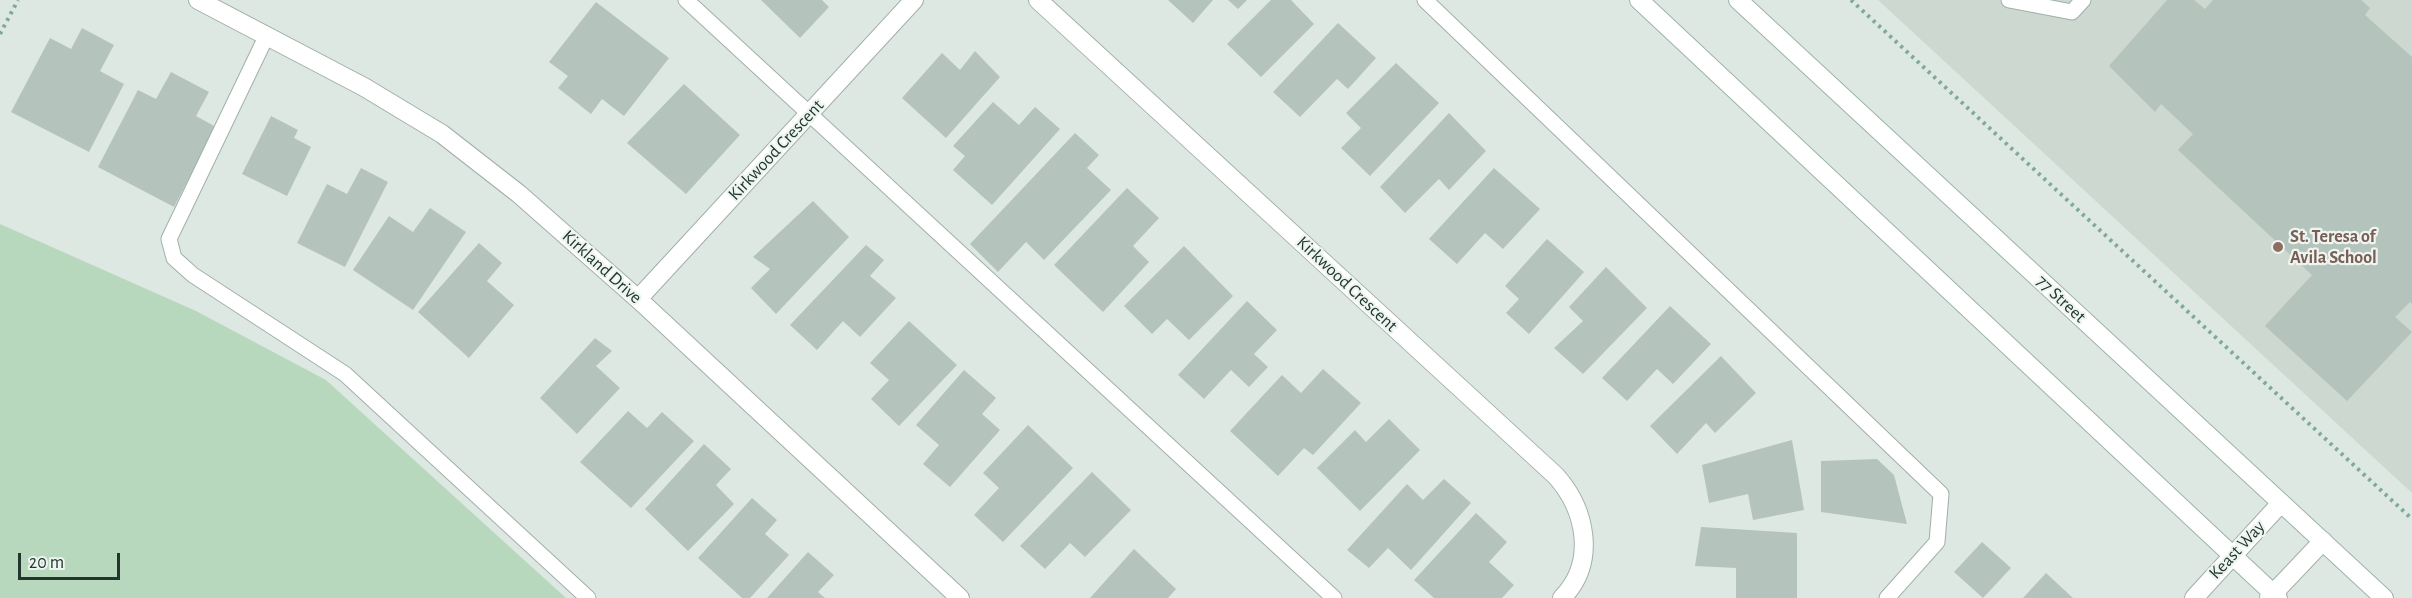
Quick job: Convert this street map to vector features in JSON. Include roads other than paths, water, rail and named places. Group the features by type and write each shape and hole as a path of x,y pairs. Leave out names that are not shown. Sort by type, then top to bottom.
{"street":[{"name":"Kirkland Drive","path":"198,0 364,87 442,134 519,194 638,299 960,598"},
{"name":"Kirkwood Crescent","path":"638,299 914,0"},
{"name":"Kirkwood Crescent","path":"1038,0 1556,476 1568,490 1578,508 1584,532 1581,570 1563,598"},
{"path":"1639,0 2233,556 2273,597 2322,541"},
{"name":"77 Street","path":"1738,0 2384,598"},
{"name":"Keast Way","path":"2194,598 2281,503"}],"lane":[{"path":"686,0 1334,598"},
{"path":"1425,0 1941,494 1937,542 1887,598"},
{"path":"2010,0 2072,12 2083,0"},
{"path":"267,35 169,239 174,258 193,275 345,374 588,598"}],"place":[{"name":"St. Teresa of Avila School","path":"2278,247"}]}
